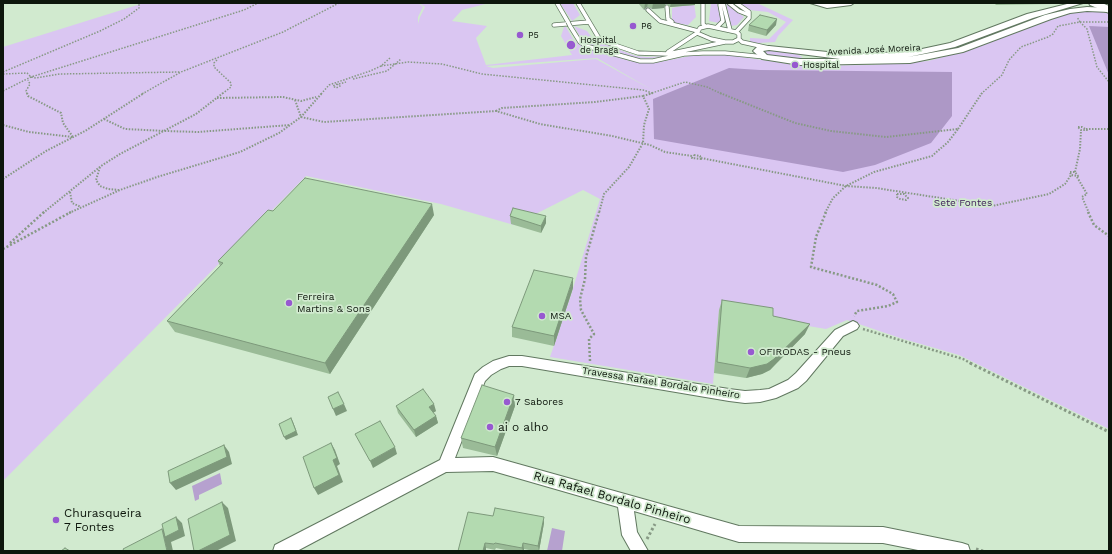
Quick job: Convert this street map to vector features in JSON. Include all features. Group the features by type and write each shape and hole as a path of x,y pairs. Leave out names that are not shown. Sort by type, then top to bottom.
{"highway":[{"path":"1094,3 1109,10"}],"street":[{"path":"813,3 827,6 851,3"},
{"name":"Avenida José Moreira","path":"765,57 800,62 884,61 934,56 967,48 1077,6"},
{"name":"Avenida José Moreira","path":"757,51 769,48 860,57 892,56 918,53 952,45 1030,16 1077,6 1109,10"},
{"path":"757,51 765,57"},
{"path":"800,62 805,61 807,58 802,52"},
{"name":"Travessa Rafael Bordalo Pinheiro","path":"445,465 480,378 487,371 497,365 509,361 522,361 729,395 746,397 760,396 771,394 793,384 801,377 839,333 853,326"},
{"name":"Rua Rafael Bordalo Pinheiro","path":"281,551 445,465 493,464 625,503 739,534 883,535 962,551"},
{"path":"625,503 630,535 640,551"}],"lane":[{"path":"556,3 580,42 586,46 640,61 653,61 690,54 725,53 765,57"},
{"path":"578,3 600,40 638,53 668,54 726,42 733,42 739,39"},
{"path":"703,3 703,24 705,26"},
{"path":"718,27 723,21 720,3"},
{"path":"723,3 730,30"},
{"path":"729,3 739,11 749,15"},
{"path":"732,3 749,15"},
{"path":"736,3 749,12 749,15 747,21 736,32"},
{"path":"667,7 668,19 670,22 698,31 706,37 747,46 757,51"},
{"path":"648,10 660,21 698,31"},
{"path":"554,25 590,22"},
{"path":"661,54 676,48 705,26 718,27 736,32 739,34 739,39 747,44 769,48"},
{"path":"747,55 757,51"}],"path":[{"path":"3,73 124,19 139,8 139,4 141,3"},
{"path":"3,91 30,79 244,10 258,3"},
{"path":"3,179 46,151 104,119 181,72 218,59 283,32 339,3"},
{"path":"1077,6 1074,12 1080,22 1087,29 1097,67 1109,82"},
{"path":"1109,22 1080,22 1058,26 1053,34 1048,37 1022,47 1009,60 1002,75 979,96 948,142 932,156 874,172 846,186 833,198 823,217 816,237 811,267 877,285 893,294 897,302 888,306 858,311 853,317 853,326 963,359 1109,432"},
{"path":"381,66 392,57"},
{"path":"3,249 34,220 100,166 196,114 231,87 232,83 214,67 214,63 218,59"},
{"path":"350,79 356,79 387,71 401,59"},
{"path":"3,245 7,246 81,207 120,190 157,177 240,152 279,133 301,117 329,85 350,79 381,66 408,62 442,64 482,74 643,90 654,93"},
{"path":"30,79 60,74 181,72"},
{"path":"3,73 27,73 30,79 30,84 26,91 28,96 61,112 64,123 73,137"},
{"path":"339,84 346,82 342,81"},
{"path":"496,111 502,108 595,102 643,96 685,82 700,84 756,110 811,128 872,137 902,136 958,129"},
{"path":"216,98 283,97 301,101 318,96"},
{"path":"588,372 591,357 588,347 589,339 594,334 581,310 580,299 585,279 586,257 604,194 629,167 643,143 644,125 648,109 643,96"},
{"path":"295,100 301,117"},
{"path":"301,117 324,122 496,111 540,124 605,134 643,143 665,152 692,156 697,155 701,158 846,186 876,188 992,206 1048,194 1065,184 1071,175 1070,172 1075,172"},
{"path":"104,119 125,129 166,131 198,132 290,125"},
{"path":"3,125 29,132 73,137"},
{"path":"1086,129 1078,127 1081,130 1075,172 1079,175 1077,177 1086,194 1082,197 1094,225 1109,236"},
{"path":"1081,130 1109,129"},
{"path":"692,156 696,160 701,158"},
{"path":"100,166 96,180 100,186 108,189 120,190"},
{"path":"1071,175 1077,177"},
{"path":"70,192 72,203 81,207"},
{"path":"898,194 904,194 908,198 906,200 897,197 898,194"}],"green space":[{"name":"Sete Fontes","path":"144,3 418,3 423,7 418,17 418,24 425,7 419,3 489,3 462,10 452,21 487,26 476,38 486,65 572,55 561,36 564,27 566,27 573,39 580,45 630,61 654,63 690,56 730,55 803,66 869,65 928,61 966,51 1043,21 1074,12 1087,10 1109,13 1109,429 959,355 900,338 847,320 826,329 719,311 713,384 550,357 571,295 600,199 583,190 514,225 441,204 306,176 3,481 3,47","holes":["597,58 654,91 596,59 493,68 486,66"]},
{"path":"560,3 573,3 580,15 572,21"},
{"path":"639,3 694,3 696,17 688,25 675,23 672,20 672,8 688,5 644,10"},
{"path":"711,3 717,3 721,20 719,23 709,21"},
{"path":"726,3 744,17 737,25 731,26"},
{"path":"738,3 757,3 793,20 778,36 775,42 750,42 750,38 769,39 786,22 768,12 749,10"},
{"path":"574,26 587,31 596,41 636,56 667,56 647,59 635,58 591,45 581,38"},
{"path":"765,50 797,54 802,57 801,59 767,56 763,52"}],"shaded area":[{"path":"1089,26 1109,27 1109,75"},
{"path":"729,68 760,70 952,72 952,116 931,143 875,165 843,172 654,139 653,99"},
{"path":"220,473 222,484 199,495 199,499 195,501 192,486"},
{"path":"552,528 565,531 562,551 547,551"}],"building":[{"path":"760,15 777,19 767,30 749,25"},
{"name":"Ferreira Martins & Sons","path":"305,178 432,204 325,363 167,321 223,263 218,261 268,210 273,211"},
{"path":"513,208 546,216 541,226 510,216"},
{"name":"MSA","path":"534,270 573,278 554,336 512,327"},
{"name":"OFIRODAS - Pneus","path":"722,300 773,308 773,316 810,324 767,364 750,368 717,362"},
{"name":"ai o alho","path":"482,385 514,395 495,447 461,438"},
{"path":"423,389 434,404 429,407 436,416 414,430 396,406"},
{"path":"338,392 344,404 333,409 328,397"},
{"path":"291,418 296,431 284,437 279,424"},
{"path":"380,421 395,447 370,461 355,434"},
{"path":"331,443 337,458 333,460 339,475 314,488 303,457"},
{"path":"224,445 227,457 170,483 168,471"},
{"path":"222,502 230,535 198,551 194,551 188,519"},
{"path":"495,508 544,517 538,546 523,543 522,548 495,543 485,543 483,551 458,551 468,512 493,516"},
{"path":"176,517 179,530 165,537 162,524"},
{"path":"162,529 167,551 124,551 123,549"},
{"path":"65,548 70,551 61,551"}],"place":[{"name":"P6","path":"633,26"},
{"name":"P5","path":"520,35"},
{"name":"Hospital de Braga","path":"571,45"},
{"name":"Hospital","path":"795,65"},
{"name":"Ferreira Martins & Sons","path":"289,303"},
{"name":"MSA","path":"542,316"},
{"name":"OFIRODAS - Pneus","path":"751,352"},
{"name":"7 Sabores","path":"507,402"},
{"name":"ai o alho","path":"490,427"},
{"name":"Churasqueira 7 Fontes","path":"56,520"}]}
